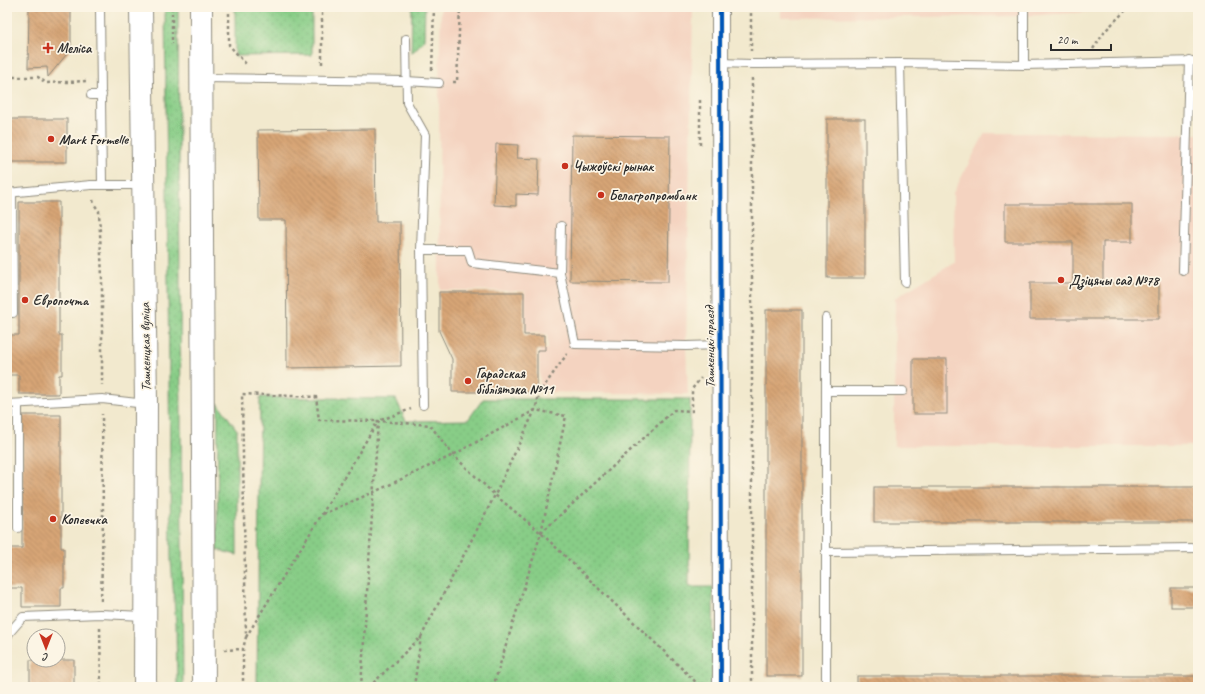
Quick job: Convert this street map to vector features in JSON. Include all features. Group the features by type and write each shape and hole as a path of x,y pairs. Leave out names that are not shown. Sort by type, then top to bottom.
{"main road":[{"name":"Ташкенцкая вуліца","path":"140,7 146,404 145,687"},
{"path":"201,7 204,687"}],"street":[{"name":"Ташкенцкі праезд","path":"720,7 721,687"}],"lane":[{"path":"100,7 102,185"},
{"path":"1024,7 1024,65"},
{"path":"406,39 407,103 425,135 421,250 423,405"},
{"path":"719,63 1024,65 1189,60 1198,61"},
{"path":"1183,271 1189,60"},
{"path":"900,63 905,282"},
{"path":"201,78 435,82"},
{"path":"90,95 102,95"},
{"path":"7,313 13,313 10,193 91,185 143,185"},
{"path":"561,226 560,274 575,344 720,345"},
{"path":"421,250 468,250 472,263 560,274"},
{"path":"826,318 826,687"},
{"path":"826,391 903,391"},
{"path":"7,404 102,399 146,404"},
{"path":"18,404 18,528"},
{"path":"826,552 1198,548"},
{"path":"7,638 9,633 23,617 100,614 146,616"}],"path":[{"path":"172,7 172,44"},
{"path":"229,7 229,45 247,64"},
{"path":"322,7 322,64"},
{"path":"434,7 435,82 457,82 460,7"},
{"path":"751,7 752,687"},
{"path":"1090,55 1106,30 1128,7"},
{"path":"7,76 38,77 46,83 90,81"},
{"path":"91,185 94,204 100,211 102,276 103,517 100,614 101,687"},
{"path":"369,687 421,637 495,495 535,410 540,392 575,344"},
{"path":"541,533 674,410 692,411 692,389 702,378 702,345"},
{"path":"243,687 243,649 246,637 242,394 316,397 319,420 378,421 430,425 453,455 495,495 541,533 701,687"},
{"path":"246,637 378,421 423,405"},
{"path":"322,514 374,492 453,455 535,410 566,416 541,533 493,687"},
{"path":"361,687 378,421"},
{"path":"414,687 421,637"}],"shaded area":[{"name":"Чыжоўскі рынак","path":"441,7 632,7 693,10 686,346 688,394 540,392 539,351 548,349 547,334 526,332 525,291 440,290 439,83"},
{"path":"781,7 1120,7 1120,10 1024,16 781,18"},
{"name":"Дзіцячы сад №78","path":"985,133 1198,134 1198,446 894,446 895,298 954,262 953,193"}],"green space":[{"path":"165,7 178,7 183,687 177,687 176,625 171,561"},
{"path":"235,7 312,7 312,55 235,56"},
{"path":"412,7 425,7 424,40 411,54"},
{"path":"260,397 396,399 406,421 468,420 483,399 690,399 689,587 713,587 714,687 257,687"},
{"path":"218,403 237,430 237,555 217,550"}],"building":[{"path":"29,7 71,7 71,49 48,77 47,67 28,68"},
{"path":"7,119 67,119 67,162 7,162"},
{"path":"827,119 865,119 865,278 827,278"},
{"path":"375,129 376,222 400,222 401,366 287,368 286,220 259,220 258,130"},
{"path":"572,135 670,136 668,282 570,281"},
{"path":"496,144 518,145 517,158 539,159 538,195 516,194 516,206 494,205"},
{"path":"19,202 59,202 59,335 62,335 62,375 59,375 59,394 19,394 19,375 7,375 7,335 19,335"},
{"path":"1005,204 1132,204 1132,242 1103,242 1103,283 1159,283 1159,319 1030,319 1030,283 1073,283 1073,242 1005,242"},
{"path":"439,292 524,292 524,335 545,335 545,350 537,350 537,392 452,392 452,359 439,331"},
{"path":"766,310 802,310 802,676 766,676"},
{"path":"913,359 947,359 947,414 913,414"},
{"path":"22,415 61,415 61,548 64,548 64,588 61,588 61,607 22,607 22,588 7,588 7,548 22,548"},
{"path":"874,487 1198,487 1198,522 874,522"},
{"path":"1171,588 1198,588 1198,607 1171,607"},
{"path":"66,660 74,660 74,687 30,687 30,668 66,668"},
{"path":"857,676 1198,676 1198,687 857,687"}],"cycle path":[{"path":"720,7 721,687"}],"place":[{"name":"Меліса","path":"48,48"},
{"name":"Mark Formelle","path":"51,139"},
{"name":"Чыжоўскі рынак","path":"565,166"},
{"name":"Белагропромбанк","path":"601,195"},
{"name":"Дзіцячы сад №78","path":"1061,280"},
{"name":"Европочта","path":"25,300"},
{"name":"Гарадская бібліятэка №11","path":"468,381"},
{"name":"Копеечка","path":"53,519"}]}
